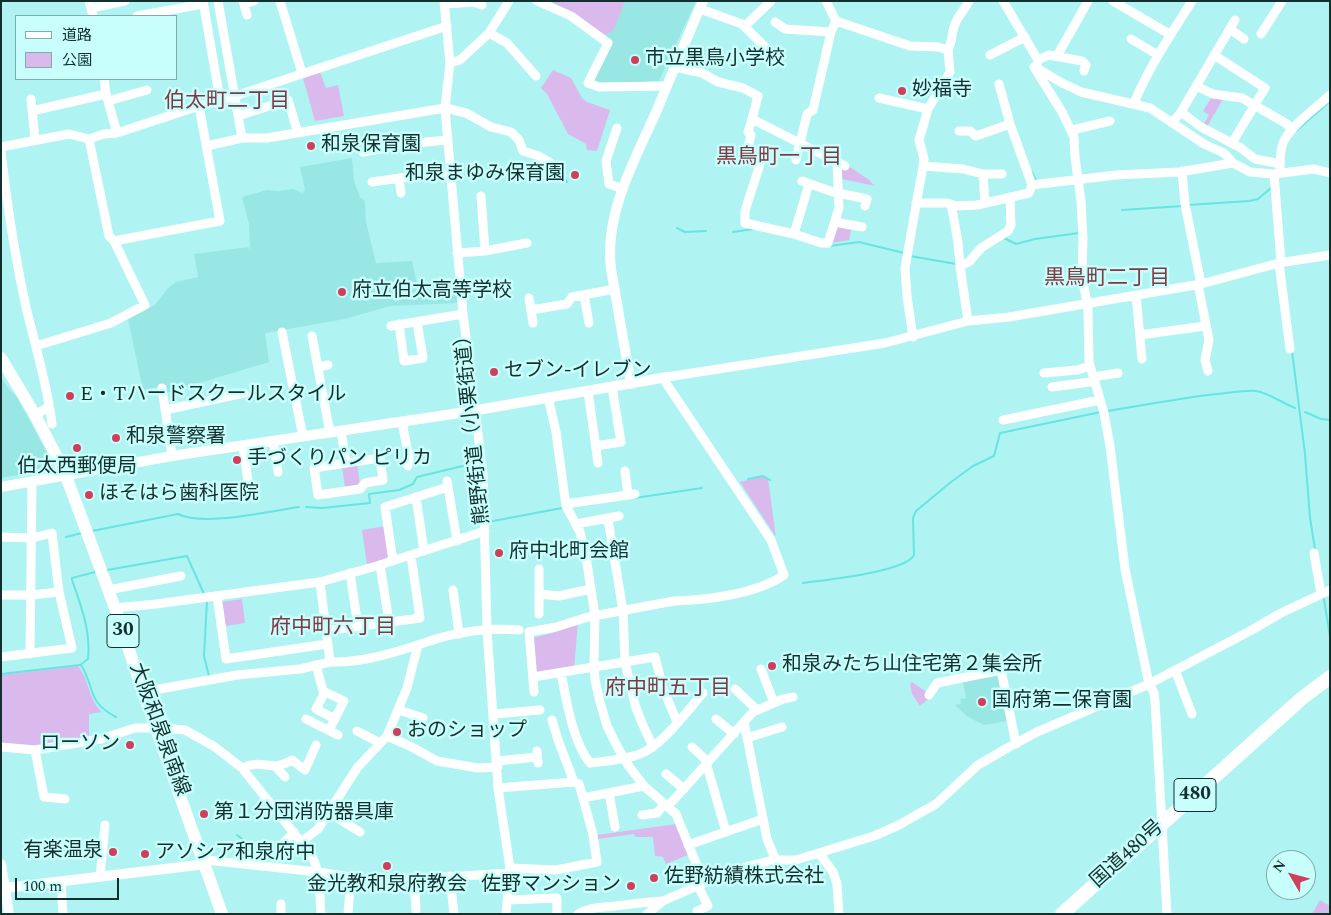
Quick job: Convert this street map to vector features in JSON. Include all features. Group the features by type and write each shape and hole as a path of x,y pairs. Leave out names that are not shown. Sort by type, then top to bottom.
{"highway":[{"name":"国道480号","path":"1067,912 1301,699 1330,677"}],"main road":[{"name":"大阪和泉泉南線","path":"1,358 35,415 65,475 115,608 222,914"}],"street":[{"path":"91,8 126,1"},
{"path":"218,1 242,138"},
{"path":"248,15 244,3 254,1"},
{"path":"280,1 302,73"},
{"path":"450,63 460,60 490,33 509,1"},
{"path":"537,1 571,16 608,43 588,83 599,86 667,86"},
{"path":"744,26 771,1"},
{"path":"826,1 836,20 910,46 938,47 948,50"},
{"path":"913,337 905,268 924,160 919,140 928,109 950,72 948,50 953,41 953,29 969,1"},
{"path":"1003,1 1025,38 1036,64 1072,130 1070,146 1081,201 1082,275 1087,303 1090,366 1104,413 1110,446 1125,569 1149,684 1154,693 1155,701 1167,914"},
{"path":"1057,56 1088,1"},
{"path":"1113,1 1171,35"},
{"path":"1134,103 1158,55 1192,1"},
{"path":"1261,34 1282,1"},
{"path":"443,4 468,6 474,2 482,6"},
{"path":"142,15 203,3 220,100"},
{"name":"熊野街道（小栗街道）","path":"443,4 450,63 445,108 457,253 483,474 487,630 498,788 510,871 506,914"},
{"path":"631,384 610,254 616,211 623,189 702,5 744,26 760,47 776,57"},
{"path":"796,160 807,114 813,110 831,32 836,20"},
{"path":"1172,123 1181,112 1235,20"},
{"path":"775,22 785,29 831,32"},
{"path":"1,147 69,134 89,139 104,134 117,133 447,26"},
{"path":"1230,29 1244,39"},
{"path":"490,33 507,43 536,76"},
{"path":"990,55 1025,38"},
{"path":"1131,39 1158,55"},
{"path":"509,59 516,53"},
{"path":"1036,64 1049,55 1057,56 1082,61 1086,65 1084,71"},
{"path":"1214,55 1265,88 1232,143"},
{"path":"1036,64 1062,84 1081,92 1150,108 1204,144 1224,153 1233,163 1250,172 1277,174 1314,169 1329,172"},
{"path":"675,67 702,74 717,85 743,88 758,96 748,132 751,135 745,159 760,164 745,212 746,223 794,234 821,243 828,243 839,208 841,164 752,119"},
{"path":"104,80 117,133"},
{"path":"916,202 956,206 977,205 1029,193 1032,185 1010,124 999,84"},
{"path":"1196,86 1212,94 1242,98 1288,124 1292,129"},
{"path":"36,140 31,106 107,98 147,90"},
{"path":"1290,349 1280,262 1277,174 1284,140 1292,129 1330,95"},
{"path":"879,98 928,109"},
{"path":"238,116 288,100 298,133"},
{"path":"114,241 220,221 199,106"},
{"path":"206,146 242,138 267,138 445,108 466,113 491,126 511,132 519,140 523,151 539,156 554,165"},
{"path":"1181,112 1201,128 1257,156 1276,163"},
{"path":"1072,130 1100,128 1110,121"},
{"path":"959,131 970,131 976,136 1010,124"},
{"path":"613,132 611,156 606,161 609,184 623,189"},
{"path":"36,346 111,323 145,305 114,241 108,236 89,139"},
{"path":"363,152 379,146 414,140 448,140"},
{"path":"1,152 18,264 47,397 47,408 50,410 52,424"},
{"path":"1032,185 1077,179 1182,171 1233,163"},
{"path":"923,166 963,169 982,174 1002,174"},
{"path":"1182,171 1205,326 1209,340 1205,360 1208,372"},
{"path":"372,182 422,174 451,174"},
{"path":"982,174 985,203"},
{"path":"399,178 401,193"},
{"path":"794,234 806,182 833,192 867,199 865,206"},
{"path":"481,196 479,212 485,251"},
{"path":"960,266 968,262 980,248 1008,231 1011,225 1010,197"},
{"path":"951,204 968,321"},
{"path":"835,222 857,229"},
{"path":"457,253 485,251 523,241"},
{"path":"1,487 172,456 402,422 667,377 886,343 968,321 1009,316 1199,284 1280,262 1330,254"},
{"path":"531,310 568,304 572,297 584,294 615,290"},
{"path":"584,294 589,323"},
{"path":"1136,295 1142,359"},
{"path":"529,298 533,323"},
{"path":"422,319 423,358 404,361 395,325 422,319 463,314"},
{"path":"1140,335 1205,326"},
{"path":"282,332 290,356 303,437"},
{"path":"312,336 318,367 319,394 330,433"},
{"path":"318,367 328,365"},
{"path":"1044,373 1077,370 1090,366"},
{"path":"1056,384 1090,382 1099,376 1118,373"},
{"path":"534,692 529,632 556,627 595,615 752,590 774,582 784,575 771,540 666,383 667,377"},
{"path":"596,446 621,442 612,387"},
{"path":"162,388 172,456"},
{"path":"588,390 598,463"},
{"path":"165,410 200,398 239,391"},
{"path":"548,398 556,432 566,504 580,532 591,589 595,615 594,668 600,702 607,726 624,758 644,786 676,814 708,906 697,911"},
{"path":"1007,417 1034,410 1100,400"},
{"path":"35,415 47,408"},
{"path":"402,422 409,458 408,466"},
{"path":"341,431 346,463"},
{"path":"273,441 278,472"},
{"path":"243,446 248,481"},
{"path":"380,458 383,480 365,482 360,489 318,495 314,468 346,463 380,458"},
{"path":"566,504 592,496 632,495 628,475"},
{"path":"30,654 32,482"},
{"path":"393,561 385,507 448,484 457,541"},
{"path":"416,497 424,551"},
{"path":"576,524 619,516"},
{"path":"608,518 623,611 625,662 635,705 654,747"},
{"path":"115,608 320,582 411,556 485,531"},
{"path":"1,537 32,538 52,533 59,592 72,648 1,657"},
{"path":"1314,553 1321,594"},
{"path":"325,630 420,618 411,556"},
{"path":"380,565 389,622"},
{"path":"350,573 358,626"},
{"path":"539,614 542,573"},
{"path":"108,590 181,576"},
{"path":"320,582 330,662"},
{"path":"539,594 552,599 591,589"},
{"path":"453,590 458,602 459,634"},
{"path":"647,914 663,901 749,866 773,860 796,860 874,836 906,822 936,804 978,765 1016,744 1038,732 1149,684 1281,613 1330,590"},
{"path":"1,595 31,595 59,592"},
{"path":"217,596 226,659 327,644"},
{"path":"143,692 237,675 300,668 330,662 349,662 380,656 443,636 487,630 519,630"},
{"path":"301,842 318,829 357,768 387,736 407,688 418,645"},
{"path":"533,677 655,657 663,688 677,722"},
{"path":"999,660 1016,744"},
{"path":"316,665 323,691 344,701 329,730"},
{"path":"761,668 774,703"},
{"path":"929,695 937,683 1001,670"},
{"path":"1175,670 1192,714"},
{"path":"561,673 570,716 590,763 624,758 640,754 654,747 703,693"},
{"path":"735,689 756,711"},
{"path":"325,692 316,708 335,719"},
{"path":"642,815 657,813 662,807 667,806 756,711 792,697"},
{"path":"494,714 530,708 540,710"},
{"path":"399,710 423,718"},
{"path":"306,719 338,735"},
{"path":"716,719 734,734"},
{"path":"552,720 574,782"},
{"path":"744,722 767,839 774,856 773,860"},
{"path":"747,738 782,727"},
{"path":"1,747 35,750 101,739 135,728 186,730 215,747 242,768 308,849 316,862 321,914"},
{"path":"356,731 380,743"},
{"path":"387,736 437,761 478,768 537,757"},
{"path":"242,768 251,763 284,766 292,760 305,770 316,745"},
{"path":"692,747 705,759 726,832"},
{"path":"35,750 44,797 65,799"},
{"path":"275,766 285,777"},
{"path":"666,774 684,789"},
{"path":"5,888 198,865 206,860 318,872 370,880 414,880 510,871 556,870 597,862 579,784 574,782 498,788"},
{"path":"583,798 644,786"},
{"path":"609,793 615,827"},
{"path":"329,813 360,832"},
{"path":"688,845 763,819"},
{"path":"100,876 101,834 105,825"},
{"path":"280,847 294,832"},
{"path":"819,853 832,872 836,884 839,914"},
{"path":"1,864 9,914"},
{"path":"450,876 454,914"},
{"path":"348,914 352,878"},
{"path":"414,880 416,910"},
{"path":"61,881 63,914"},
{"path":"508,900 557,898 557,914"},
{"path":"578,914 593,907 663,901"},
{"path":"281,904 281,914"}],"shaded area":[{"name":"市立黒鳥小学校","path":"546,1 696,1 659,81 600,84 593,82 593,79 610,42"},
{"path":"352,158 354,181 360,197 365,201 366,222 376,263 412,261 419,293 456,289 458,303 390,306 345,319 265,333 269,362 166,393 165,386 143,390 128,319 155,305 167,289 176,282 198,277 194,254 249,247 250,249 249,224 242,197 267,190 293,189 302,193 305,190 300,167"},
{"path":"1,377 17,397 51,460 47,470 1,478"},
{"name":"国府第二保育園","path":"999,677 1007,721 984,725 968,717 955,705 961,704 960,699 966,698 963,682"}],"green space":[{"path":"550,1 625,1 613,31 604,35 574,13"},
{"path":"553,70 571,78 582,98 587,102 610,110 597,151 587,150 586,144 568,134 547,94 541,88"},
{"path":"320,72 326,88 338,85 344,116 315,121 303,78"},
{"path":"1212,97 1223,99 1207,127 1203,125 1209,115 1203,111"},
{"path":"847,165 875,186 842,179 842,169"},
{"path":"839,226 850,228 849,240 832,243 837,228"},
{"path":"357,464 360,484 345,488 342,466"},
{"path":"764,476 768,479 776,537 740,482"},
{"path":"385,526 389,556 367,565 362,530"},
{"path":"242,599 245,623 226,626 224,624 221,602"},
{"path":"578,622 574,669 534,676 532,638 553,633"},
{"path":"78,666 85,677 94,702 102,712 89,714 89,738 36,746 1,744 1,675"},
{"path":"912,682 928,693 927,700 920,706 912,694 910,684"},
{"path":"676,824 688,855 666,864 663,857 655,856 653,837 635,837 634,834 598,839 597,835"},
{"path":"1320,900 1330,906 1330,914 1312,914"}],"waterway":[{"path":"1296,131 1330,101"},
{"path":"557,168 567,182"},
{"path":"1032,172 1036,181"},
{"path":"1188,205 1249,201 1258,199 1271,188"},
{"path":"1122,210 1183,206"},
{"path":"677,228 685,232 706,231"},
{"path":"733,232 753,229"},
{"path":"1004,238 1016,244 1035,239 1079,233"},
{"path":"830,246 859,242 904,253"},
{"path":"910,256 956,264"},
{"path":"1292,351 1315,549"},
{"path":"1107,411 1251,391 1266,394 1295,408"},
{"path":"803,583 881,571 908,561 914,555 913,518 916,511 973,466 994,456 1000,433 1101,412"},
{"path":"1305,412 1321,419 1330,420"},
{"path":"306,507 322,508 370,503 369,494 399,490 413,484 417,477 475,463"},
{"path":"748,479 763,476 770,480"},
{"path":"635,498 702,488"},
{"path":"92,531 178,514 189,518 219,519 299,507"},
{"path":"488,522 562,508"},
{"path":"66,537 82,533"},
{"path":"107,570 187,556 204,594"},
{"path":"1,674 80,665 88,659 87,629 72,578 95,572"},
{"path":"1324,599 1330,637"},
{"path":"207,601 204,656 209,676 211,677"},
{"path":"81,665 100,706 116,717"},
{"path":"237,835 251,846"}],"place":[{"name":"市立黒鳥小学校","path":"635,60"},
{"name":"妙福寺","path":"902,91"},
{"name":"和泉保育園","path":"311,146"},
{"name":"和泉まゆみ保育園","path":"575,175"},
{"name":"府立伯太高等学校","path":"342,292"},
{"name":"セブン-イレブン","path":"494,372"},
{"name":"E・Tハードスクールスタイル","path":"70,396"},
{"name":"和泉警察署","path":"116,438"},
{"name":"伯太西郵便局","path":"77,448"},
{"name":"手づくりパン ピリカ","path":"237,460"},
{"name":"ほそはら歯科医院","path":"89,495"},
{"name":"府中北町会館","path":"499,553"},
{"name":"和泉みたち山住宅第２集会所","path":"772,666"},
{"name":"国府第二保育園","path":"982,702"},
{"name":"おのショップ","path":"397,732"},
{"name":"ローソン","path":"130,745"},
{"name":"第１分団消防器具庫","path":"204,814"},
{"name":"有楽温泉","path":"113,852"},
{"name":"アソシア和泉府中","path":"145,854"},
{"name":"金光教和泉府教会","path":"387,866"},
{"name":"佐野紡績株式会社","path":"654,878"},
{"name":"佐野マンション","path":"631,886"}],"district":[{"name":"伯太町二丁目","path":"227,103"},
{"name":"黒鳥町一丁目","path":"779,159"},
{"name":"黒鳥町二丁目","path":"1107,280"},
{"name":"府中町六丁目","path":"333,629"},
{"name":"府中町五丁目","path":"668,690"}]}
